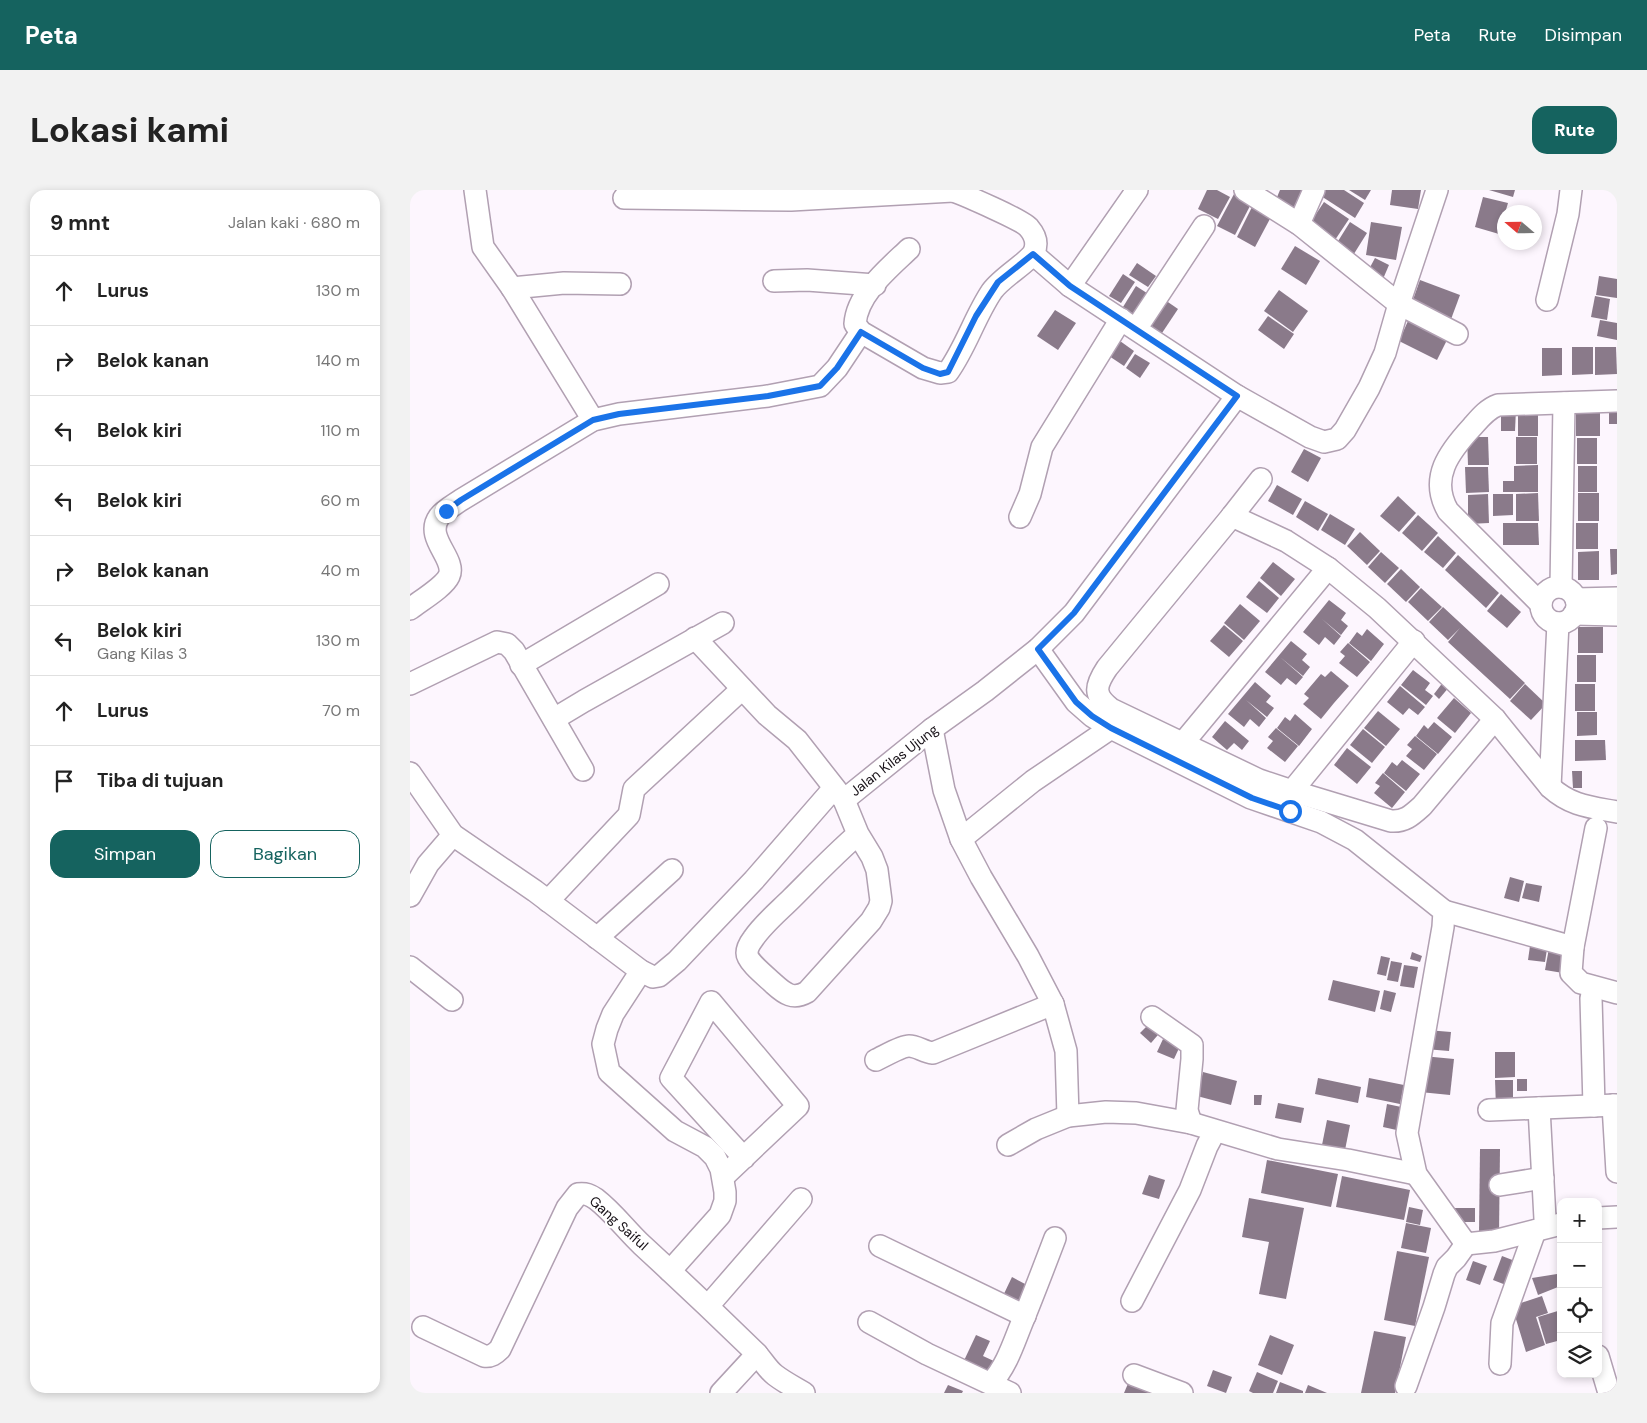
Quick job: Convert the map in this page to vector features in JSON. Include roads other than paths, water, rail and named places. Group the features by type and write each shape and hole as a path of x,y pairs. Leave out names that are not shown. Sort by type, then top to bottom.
{"street":[{"path":"475,190 483,247 512,288 593,420"},
{"path":"1070,286 1137,190"},
{"path":"1245,190 1299,224 1399,304 1456,334"},
{"path":"1299,224 1314,190"},
{"path":"1033,254 1070,286 1237,396 1319,442 1331,441 1337,439 1345,430 1369,388 1385,353 1399,304 1437,190"},
{"path":"1546,300 1568,214 1571,190"},
{"path":"624,198 791,200 953,191 965,195 1028,227 1036,240 1033,254 998,282 976,316 948,372 940,374 923,368 861,332 855,324 858,311 875,285 909,249"},
{"path":"1020,517 1030,494 1042,447 1129,324 1204,226"},
{"path":"774,281 824,281 875,285"},
{"path":"512,288 564,283 620,284"},
{"path":"410,609 448,578 451,566 441,548 436,534 436,525 442,513 461,500 593,420 619,414 777,394 820,386 837,368 861,332"},
{"name":"Jalan Kilas Ujung","path":"858,834 767,922 749,946 747,954 749,960 785,994 801,996 807,992 871,921 881,901 877,870 872,857 858,834 839,794 985,691 1038,649 1074,613 1237,396"},
{"path":"1617,401 1508,404 1492,407 1454,449 1444,465 1440,480 1442,502 1448,511 1541,604 1544,615 1548,619 1567,606 1617,598"},
{"path":"1550,787 1567,606 1564,403"},
{"path":"1261,480 1107,668 1101,676 1098,696 1112,709 1259,780 1391,821 1404,820 1422,806 1495,719"},
{"path":"1232,516 1286,541 1328,568 1377,608 1495,719 1550,787 1558,794 1576,804 1617,812"},
{"path":"1183,743 1328,568"},
{"path":"522,665 658,584"},
{"path":"1567,606 1617,615"},
{"path":"554,719 723,623"},
{"path":"410,773 453,835 548,901 640,971 653,977 660,976 677,961 839,794 797,740 767,715 695,638"},
{"path":"1292,791 1414,641"},
{"path":"410,684 497,642 509,646 584,770"},
{"path":"1038,649 1076,702 1092,716 1111,728 1252,798 1339,830 1355,840 1444,910 1573,947"},
{"path":"548,901 629,815 634,789 742,689"},
{"path":"961,839 1033,781 1111,728"},
{"path":"932,729 944,790 961,839 981,877 1028,956 1053,1004 1066,1050 1068,1116"},
{"path":"1596,828 1573,947 1571,973 1581,983 1617,993"},
{"path":"410,896 436,853 453,835"},
{"path":"597,938 672,870"},
{"path":"1444,910 1444,927 1407,1133 1416,1174 1466,1244"},
{"path":"410,967 452,1000"},
{"path":"640,971 613,1014 607,1029 603,1044 609,1072 675,1131 705,1147 715,1157 723,1177 725,1201 720,1215 670,1271"},
{"path":"1591,998 1617,1172"},
{"path":"723,1177 744,1158 798,1106 711,1002 671,1078 744,1158"},
{"path":"876,1060 911,1046 932,1053 1053,1004"},
{"path":"1152,1017 1192,1045 1187,1110 1192,1123"},
{"path":"1489,1110 1608,1105"},
{"path":"1500,1364 1504,1315 1547,1225 1542,1178 1539,1108"},
{"path":"1008,1145 1036,1129 1068,1116 1122,1112 1192,1123 1278,1149 1348,1160 1416,1174"},
{"path":"1132,1300 1190,1190 1214,1131"},
{"path":"1500,1185 1542,1178"},
{"name":"Gang Saiful","path":"423,1327 484,1356 496,1353 500,1349 567,1208 578,1194 588,1194 604,1206 708,1306 757,1354 773,1374 804,1393"},
{"path":"708,1306 800,1199"},
{"path":"1602,1218 1617,1217"},
{"path":"1406,1386 1444,1274 1447,1267 1466,1244 1494,1241 1547,1225"},
{"path":"991,1384 1010,1353 1055,1238"},
{"path":"880,1246 1025,1316"},
{"path":"869,1322 927,1354 1010,1393"},
{"path":"721,1393 757,1354"},
{"path":"1602,1369 1609,1393"},
{"path":"1134,1375 1182,1393"}]}
